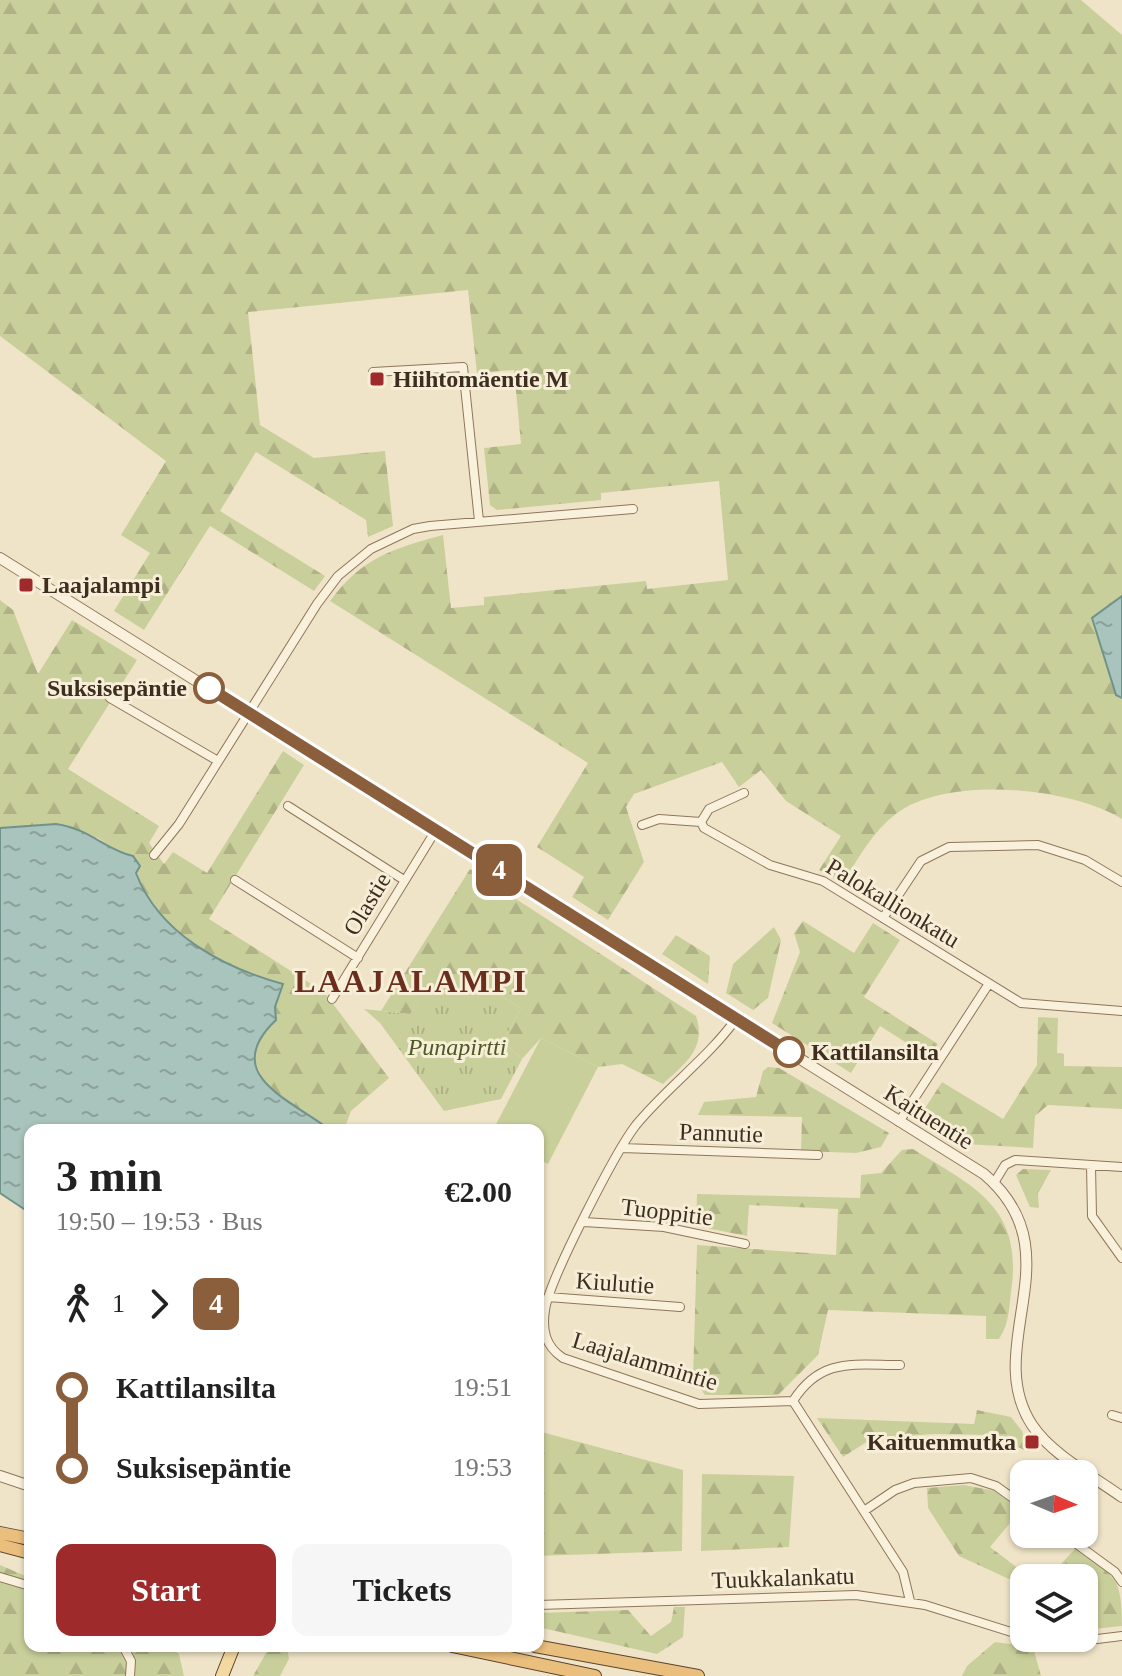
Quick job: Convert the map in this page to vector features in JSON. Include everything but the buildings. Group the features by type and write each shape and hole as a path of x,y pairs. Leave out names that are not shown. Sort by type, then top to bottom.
{"highway":[{"path":"0,1533 24,1538"},
{"path":"0,1545 24,1551"},
{"path":"544,1648 698,1676"},
{"path":"481,1652 595,1676"}],"main road":[{"path":"222,1676 232,1652"}],"street":[{"path":"373,372 463,367 479,521"},
{"path":"154,855 179,824 317,604 351,563 382,543 413,529 633,509"},
{"name":"Kaituentie","path":"0,558 994,1183 1011,1203 1021,1225 1027,1252 1016,1364 1024,1408 1047,1442 1122,1497"},
{"path":"110,698 218,761"},
{"path":"642,825 659,819 701,822 709,809 744,793"},
{"path":"288,806 404,880"},
{"name":"Palokallionkatu","path":"701,822 704,828 770,865 823,881 1021,1003 1122,1011"},
{"name":"Olastie","path":"332,999 436,830"},
{"path":"883,918 921,861 949,847 1038,845 1085,860 1122,882"},
{"path":"235,880 358,958"},
{"path":"899,1122 988,985"},
{"name":"Laajalammintie","path":"736,1019 709,1054 639,1122 622,1148 548,1297 544,1327 546,1340 563,1358 699,1404 793,1401"},
{"name":"Pannutie","path":"622,1148 818,1155"},
{"path":"994,1183 1005,1165 1015,1160 1122,1167"},
{"path":"1091,1165 1092,1216 1122,1258"},
{"name":"Tuoppitie","path":"584,1222 664,1227 745,1244"},
{"name":"Kiulutie","path":"548,1297 680,1307"},
{"path":"900,1365 827,1368 813,1376 793,1401 903,1572 910,1601"},
{"path":"1112,1415 1122,1418"},
{"path":"0,1476 24,1484"},
{"path":"864,1511 895,1490 914,1483 971,1478 996,1486 1010,1496"},
{"path":"1082,1548 1115,1572 1122,1582"},
{"path":"0,1577 24,1584"},
{"name":"Tuukkalankatu","path":"544,1605 856,1595 910,1601 1010,1632"},
{"path":"1098,1639 1122,1636"},
{"path":"126,1652 131,1661 130,1676"}],"green space":[{"path":"0,0 1081,0 1122,35 1122,596 1092,619 1116,694 1122,698 1122,819 1072,799 1041,793 976,790 945,794 918,802 887,821 866,846 843,882 819,870 841,836 786,801 761,770 739,787 722,762 634,794 626,807 644,862 608,920 572,897 584,877 537,847 588,763 330,601 367,564 394,550 443,535 451,608 484,605 484,597 646,581 647,589 728,580 719,481 601,493 601,500 497,510 490,505 484,448 521,444 514,370 477,373 468,290 248,312 260,425 314,458 385,451 393,526 368,537 366,520 256,452 220,511 325,576 314,591 210,526 144,630 114,611 150,553 121,535 166,461 0,336"},
{"path":"0,600 13,610 38,674 72,620 137,660 68,769 159,826 149,843 164,864 173,852 207,873 283,751 304,765 209,919 324,992 389,1078 351,1111 346,1124 321,1124 266,1087 253,1057 255,1043 276,1020 275,1007 283,984 234,966 188,940 153,903 141,881 133,856 120,853 98,838 0,828"},
{"path":"470,869 696,1016 699,1037 686,1062 663,1084 622,1064 598,1067 541,1038 522,1059 503,1042 521,1008 476,980 463,1000 432,984 410,1014 381,1011"},
{"path":"803,921 854,953 873,923 900,940 864,997 938,1044 929,1057 880,1026 851,1073 772,1023 800,952 794,933"},
{"path":"774,927 781,940 768,998 753,1010 726,993 733,964"},
{"path":"676,935 710,956 708,984 662,954"},
{"name":"Punapirtti","path":"475,980 521,1008 503,1042 522,1059 501,1099 444,1111 380,1023 364,1009 410,1014 432,983"},
{"path":"1038,1017 1058,1018 1057,1053 1064,1054 1064,1066 1122,1067 1122,1109 1048,1105 1035,1116 1033,1148 965,1144 920,1116 942,1082 1003,1119 1037,1065"},
{"path":"541,1038 598,1067 548,1164 544,1162 544,1124 496,1124"},
{"path":"768,1067 779,1068 889,1133 881,1147 856,1153 801,1151 802,1117 698,1115 704,1102 756,1097 763,1071"},
{"path":"913,1149 973,1187 1000,1217 1009,1235 1013,1258 1012,1285 1007,1320 999,1339 986,1339 986,1316 828,1310 818,1355 778,1395 705,1395 693,1378 697,1245 836,1255 838,1209 749,1205 747,1236 696,1226 697,1194 860,1198 861,1175 881,1173 902,1150"},
{"path":"1023,1169 1051,1170 1038,1193 1039,1208 1030,1207 1016,1175"},
{"path":"977,1410 1011,1417 1022,1431 1029,1452 990,1435 935,1434 873,1438 843,1457 817,1418 974,1424"},
{"path":"544,1433 683,1470 682,1551 544,1556"},
{"path":"702,1474 794,1476 789,1547 701,1551"},
{"path":"964,1485 995,1491 1010,1502 1010,1523 990,1547 1012,1564 1010,1564 1010,1580 959,1556 928,1508 927,1488"},
{"path":"1075,1549 1096,1564 1061,1564"},
{"path":"0,1565 24,1575 24,1652 176,1652 184,1676 0,1676"},
{"path":"1098,1565 1114,1579 1118,1587 1122,1626 1098,1629"},
{"path":"674,1607 685,1607 683,1637 657,1654 544,1628 544,1613 628,1610 651,1636 671,1622"},
{"path":"995,1642 1010,1644 1010,1652 1034,1652 1041,1676 962,1676 967,1666"},
{"path":"267,1652 288,1652 289,1659 280,1676 253,1676"}],"water":[{"path":"1122,596 1122,698 1116,695 1092,618"},
{"name":"Laajalampi","path":"56,824 79,830 133,856 140,866 136,873 146,895 177,931 217,958 283,984 275,1007 276,1020 260,1039 255,1056 258,1071 281,1097 321,1124 24,1124 24,1209 0,1193 0,828"}],"bus line":[{"name":"4","path":"209,688 789,1052"}],"place":[{"name":"Hiihtomäentie M","path":"377,379"},
{"name":"Laajalampi","path":"26,585"},
{"name":"Suksisepäntie","path":"209,688"},
{"name":"Kattilansilta","path":"789,1052"},
{"name":"Kaituenmutka","path":"1032,1442"}],"district":[{"name":"LAAJALAMPI","path":"411,981"}]}
